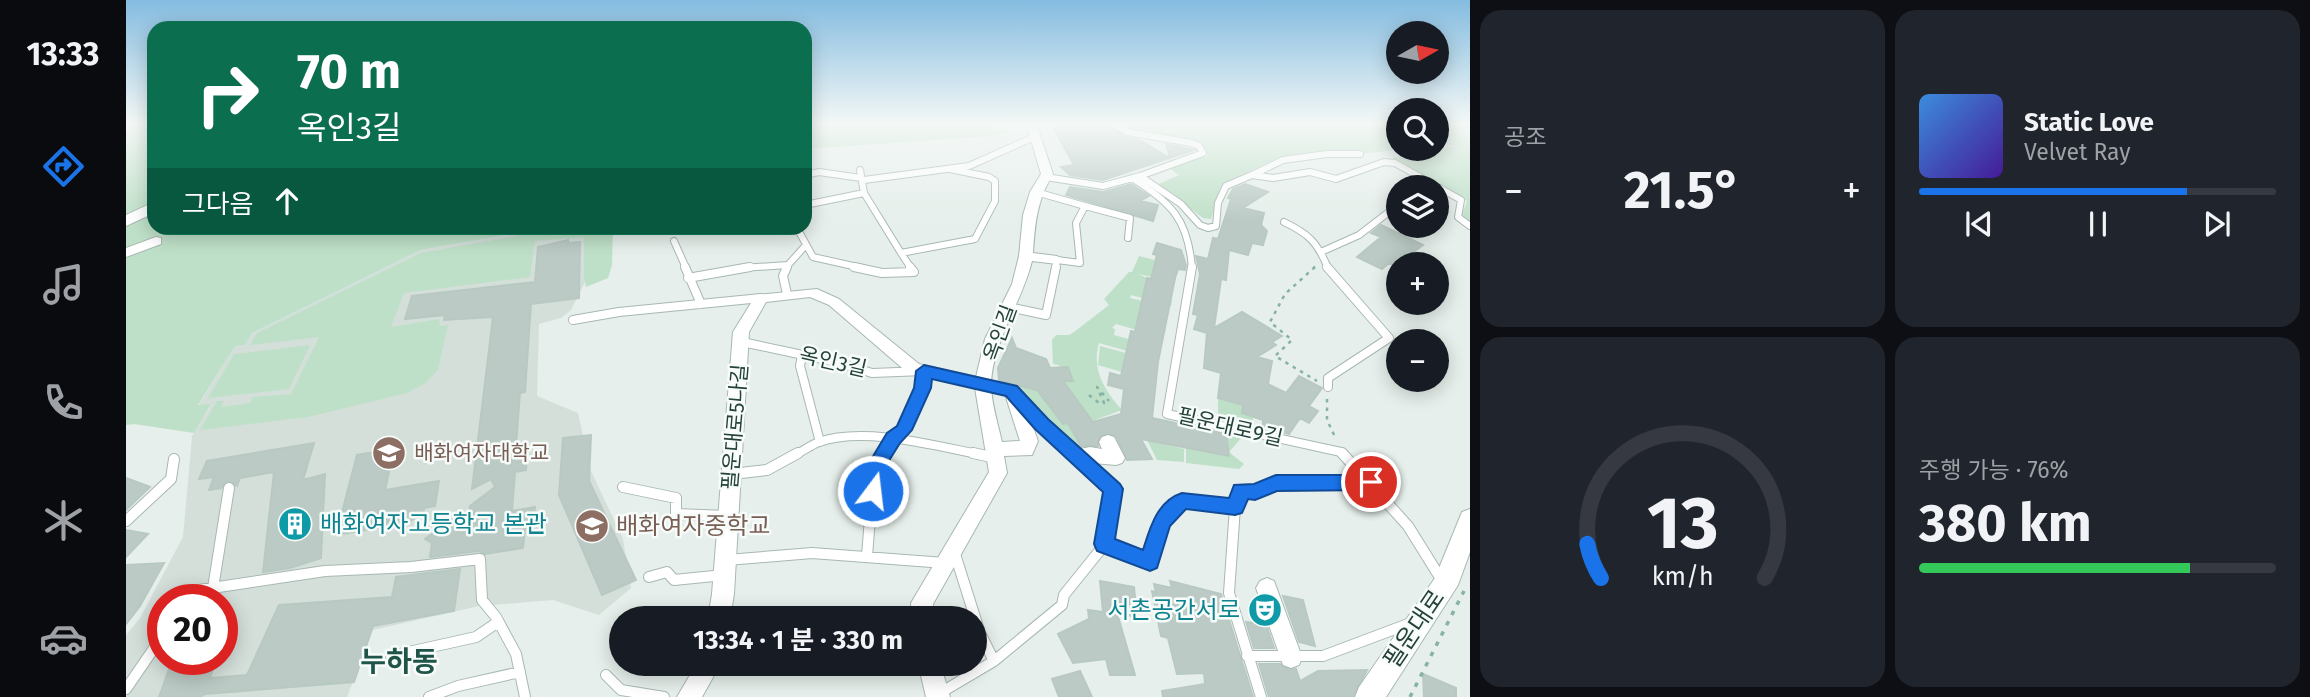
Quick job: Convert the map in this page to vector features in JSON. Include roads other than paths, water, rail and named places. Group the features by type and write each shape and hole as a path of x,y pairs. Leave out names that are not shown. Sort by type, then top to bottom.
{"street":[{"path":"1040,156 1046,177"},
{"name":"옥인길","path":"922,606 998,473 983,384 993,339 1019,284 1026,256 1029,215 1046,177"},
{"path":"126,220 147,210"},
{"path":"126,253 156,241"},
{"path":"1026,256 1057,260"},
{"name":"옥인3길","path":"761,298 812,292 834,302 914,369 983,384"},
{"name":"필운대로5나길","path":"720,606 741,332 761,298"},
{"path":"995,453 1026,450 1029,441 1012,391"},
{"path":"1076,456 1090,453 1116,458 1108,442"},
{"name":"필운대로","path":"1369,697 1421,619 1455,587 1470,519"},
{"path":"1268,588 1291,657"},
{"path":"689,697 702,676"},
{"path":"933,676 938,696"}],"lane":[{"path":"812,174 862,179 969,166 988,156"},
{"path":"1046,177 1103,186 1196,156"},
{"path":"1136,177 1181,204 1199,225 1210,228 1216,226 1218,203 1226,186 1283,160 1316,156"},
{"path":"1252,175 1273,178 1310,172 1335,179 1384,162 1395,163 1415,175"},
{"path":"901,253 975,239 995,201 995,181 989,177 950,169"},
{"path":"801,235 813,257 882,273 914,272 864,193 860,170"},
{"name":"필운대로9길","path":"1136,177 1174,210 1190,244 1192,271 1167,414 1341,452 1371,482"},
{"path":"1037,192 1130,218 1128,238"},
{"path":"812,204 864,193"},
{"path":"1449,194 1461,200 1458,217 1470,226"},
{"path":"1008,307 1046,315 1057,260 1080,262 1076,223 1085,206"},
{"path":"1321,252 1359,235 1386,214"},
{"path":"1284,222 1307,233 1321,252 1329,272 1341,280 1389,338 1328,379 1328,387"},
{"path":"674,241 701,304"},
{"path":"788,294 783,276 788,265 806,245"},
{"path":"688,278 753,266 788,265"},
{"name":"옥인3길","path":"573,320 761,298"},
{"name":"옥인3길","path":"742,342 872,373 924,371"},
{"path":"803,355 800,366 820,442"},
{"path":"867,556 873,491 881,458 894,438 904,430 923,388 924,371"},
{"path":"938,696 994,662 1062,604 1065,595 1105,544 1113,489 1042,424 1012,391 983,384"},
{"path":"730,475 767,470 820,442 846,438 894,438 995,453"},
{"path":"126,521 171,479 173,459"},
{"path":"1261,697 1229,593 1235,507 1241,491 1255,492 1276,483 1371,482 1455,587"},
{"path":"623,487 676,498 676,514 727,516"},
{"path":"214,584 229,488"},
{"path":"1105,544 1150,562 1161,522 1182,501 1235,507"},
{"path":"649,577 667,572 674,580 724,568 812,553 867,556 949,555 994,662"},
{"path":"238,584 325,571 411,567 480,559 482,600 516,654 526,697"},
{"path":"1247,656 1322,656 1421,619"},
{"path":"391,656 476,637 498,622"},
{"path":"126,689 147,658"},
{"path":"429,697 458,686 520,672"},
{"path":"606,675 621,690 664,697"}],"place":[{"name":"배화여자대학교","path":"389,453"},
{"name":"배화여자고등학교 본관","path":"295,524"},
{"name":"배화여자중학교","path":"592,526"},
{"name":"서촌공간서로","path":"1265,610"}],"district":[{"name":"누하동","path":"399,661"}]}
